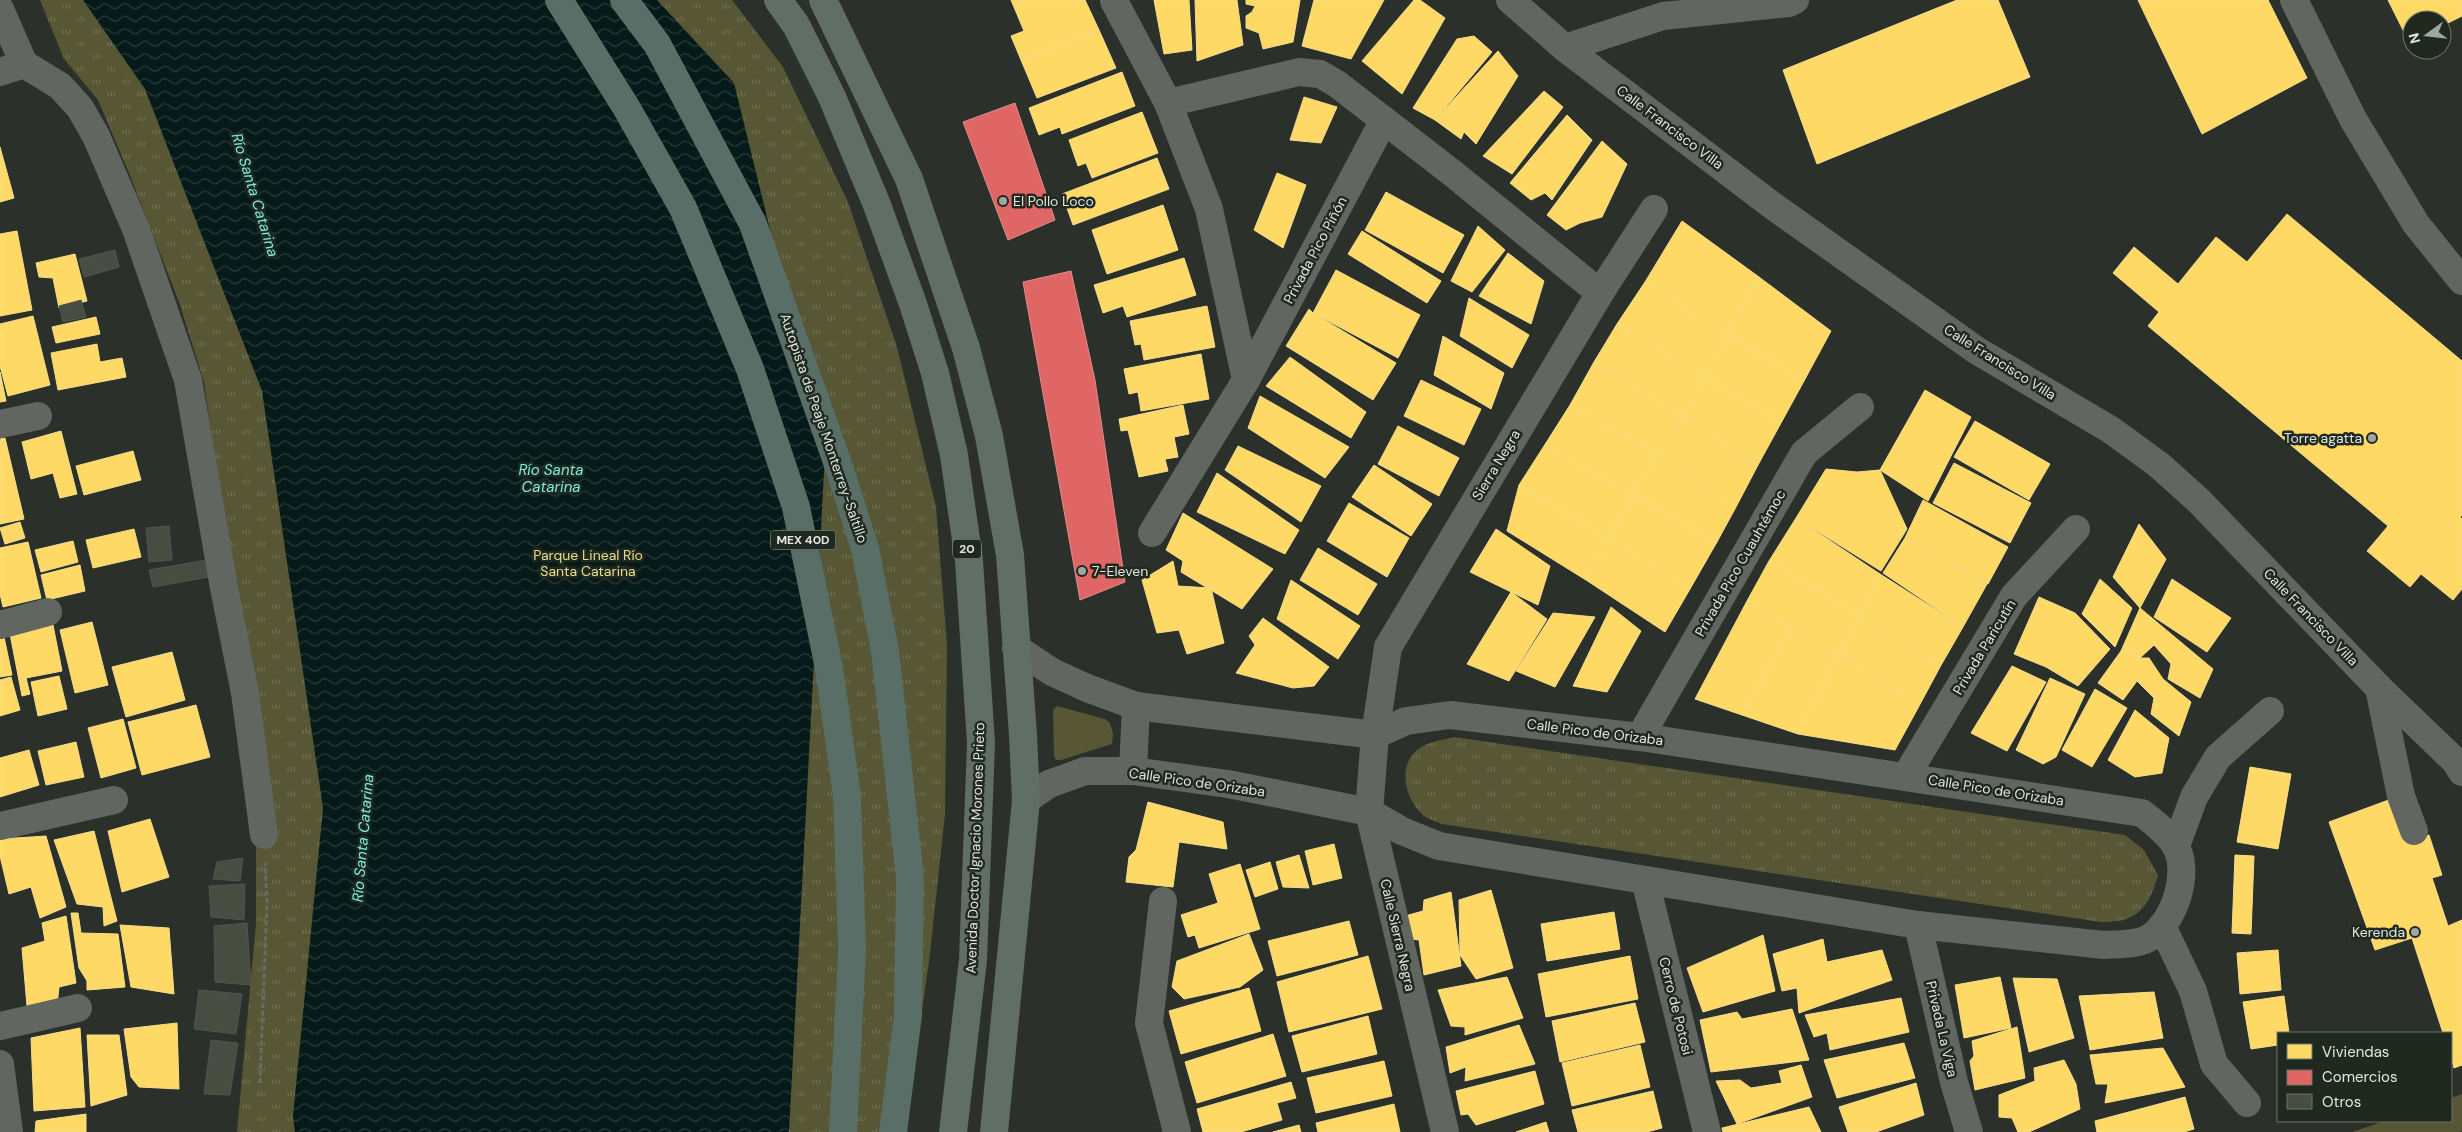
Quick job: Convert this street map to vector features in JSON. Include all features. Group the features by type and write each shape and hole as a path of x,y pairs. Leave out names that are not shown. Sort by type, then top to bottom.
{"highway":[{"name":"MEX 40D","path":"559,0 626,107 683,208 750,369 796,507 829,668 847,796 852,951 843,1132"},
{"name":"Autopista de Peaje Monterrey-Saltillo","path":"624,0 657,44 753,224 840,470 865,550 886,651 910,878 908,1015 893,1132"}],"main road":[{"name":"Avenida Doctor Ignacio Morones Prieto","path":"778,0 796,25 832,97 877,205 913,304 935,373 954,455 969,561 981,743 973,960 952,1132"},
{"path":"823,0 909,179 966,348 989,436 1010,555 1024,735 1026,800 994,1132"}],"street":[{"name":"Calle Francisco Villa","path":"1510,0 1565,48 1773,206 1976,350 2111,430 2159,465 2199,501 2379,688 2460,766"},
{"path":"1565,48 1663,16 1789,3 1795,0"},
{"path":"2294,0 2353,119 2416,224 2462,281"},
{"path":"1114,1 1168,103 1209,210 1246,380"},
{"path":"0,8 12,68 60,86 80,108 96,136 136,229 188,380 222,579 245,693 264,835"},
{"path":"1168,103 1299,72 1320,74 1337,84 1384,120 1600,293"},
{"name":"Privada Pico Piñón","path":"1152,533 1246,380 1384,120"},
{"name":"Sierra Negra","path":"1375,735 1388,647 1600,293 1654,209"},
{"name":"Privada Pico Cuauhtémoc","path":"1640,737 1804,453 1860,406"},
{"path":"0,424 38,416"},
{"name":"Privada Paricutín","path":"1906,776 2014,596 2076,529"},
{"path":"0,625 48,612"},
{"name":"Calle Pico de Orizaba","path":"1016,648 1052,672 1136,706 1375,735 1406,722 1450,715 1640,737 2142,813 2157,825 2176,846"},
{"path":"2379,688 2401,796 2414,831"},
{"path":"1133,771 1136,706"},
{"name":"Calle Pico de Orizaba","path":"1026,800 1049,784 1085,771 1133,771 1228,784 1369,812 1402,831 1439,846 1918,925 2104,945 2132,943 2149,938 2162,926 2176,905 2180,885 2176,846 2194,797 2218,757 2270,711"},
{"name":"Calle Sierra Negra","path":"1375,735 1369,812 1445,1132"},
{"path":"0,826 114,800"},
{"name":"Cerro de Potosi","path":"1645,880 1707,1132"},
{"path":"1163,901 1149,1023 1177,1132"},
{"name":"Privada La Viga","path":"1918,925 1954,1082 1969,1132"},
{"path":"2162,926 2193,991 2214,1064 2247,1103"},
{"path":"0,1026 78,1008"},
{"path":"0,1064 9,1132"}],"path":[{"path":"260,1083 267,902 264,835"}],"green space":[{"name":"Río Santa Catarina","path":"40,0 732,0 783,67 848,202 897,347 936,507 947,645 945,814 929,962 904,1132 237,1132 256,923 256,843 216,470 204,382 179,302 129,173 98,100 64,59"},
{"path":"1057,706 1105,719 1110,723 1113,734 1112,744 1056,760 1054,756 1053,710"},
{"path":"1454,737 2125,835 2144,850 2158,875 2146,905 2140,911 2124,920 2101,922 1442,824 1424,816 1411,800 1407,790 1406,770 1414,753 1423,746"},
{"path":"2462,1094 2462,1131 2352,1132 2382,1122 2452,1122 2452,1098"}],"water":[{"name":"Río Santa Catarina","path":"83,0 657,0 734,83 825,453 789,1132 295,1132 293,1116 323,808 262,391 145,89"}],"building: Viviendas":[{"path":"1011,0 1085,0 1099,30 1021,60 1011,36 1024,31"},
{"path":"1154,0 1189,0 1192,50 1164,54"},
{"path":"1195,0 1237,0 1243,45 1197,61"},
{"path":"1246,0 1300,0 1293,42 1263,49 1259,33 1246,28 1246,16 1252,12 1255,6 1246,4"},
{"path":"1314,0 1384,0 1351,59 1302,46"},
{"path":"1414,0 1420,0 1445,18 1402,94 1362,61"},
{"path":"1957,0 1998,0 2030,77 1817,164 1783,70"},
{"path":"2138,0 2268,0 2307,78 2202,134"},
{"path":"2388,0 2462,0 2462,16 2452,21 2452,10 2402,10 2402,28"},
{"path":"1099,30 1116,68 1037,98 1021,60"},
{"path":"1474,36 1492,52 1435,120 1413,108 1457,39"},
{"path":"1498,51 1518,76 1476,144 1464,132 1461,139 1435,120"},
{"path":"1122,72 1135,106 1062,134 1060,127 1039,135 1029,108"},
{"path":"1544,91 1563,107 1512,174 1483,156"},
{"path":"1304,97 1337,107 1321,143 1290,140"},
{"path":"1142,112 1158,153 1092,178 1086,163 1078,166 1069,140"},
{"path":"1567,115 1592,140 1552,200 1545,193 1531,200 1510,183"},
{"path":"1602,141 1627,164 1602,217 1580,223 1566,230 1547,215"},
{"path":"0,147 14,198 0,202"},
{"path":"1157,158 1169,189 1073,225 1062,194"},
{"path":"1277,173 1306,185 1283,248 1254,230"},
{"path":"1386,192 1464,235 1443,273 1365,230"},
{"path":"1163,205 1178,250 1107,274 1092,230"},
{"name":"Torre agatta","path":"2287,214 2462,361 2462,515 2460,517 2462,519 2462,589 2453,600 2421,574 2410,587 2367,551 2388,526 2148,326 2159,312 2113,273 2134,247 2178,284 2216,237 2247,262"},
{"path":"1682,221 1759,277 1728,335 1645,282"},
{"path":"1478,226 1505,250 1472,292 1451,281"},
{"path":"17,231 32,310 0,316 0,234"},
{"path":"1362,231 1441,281 1427,303 1348,254"},
{"path":"1508,253 1544,281 1531,324 1479,296"},
{"path":"75,254 87,301 59,308 53,278 39,277 36,263"},
{"path":"1184,258 1196,295 1127,317 1123,306 1103,313 1094,285"},
{"path":"1336,270 1420,315 1398,358 1313,313"},
{"path":"1759,277 1831,331 1804,381 1728,335"},
{"path":"1645,282 1728,335 1704,376 1617,324"},
{"path":"1469,298 1529,335 1512,368 1460,336"},
{"path":"1207,306 1215,347 1144,360 1141,344 1135,345 1130,321"},
{"path":"1309,309 1396,363 1373,400 1286,346"},
{"path":"33,316 50,385 8,396 0,366 0,324"},
{"path":"96,317 100,334 56,343 52,327"},
{"path":"1617,324 1704,376 1682,416 1594,362"},
{"path":"1728,335 1804,381 1781,423 1704,376"},
{"path":"1443,336 1504,373 1491,409 1434,375"},
{"path":"97,344 100,362 122,358 126,377 58,390 51,353"},
{"path":"1201,354 1209,399 1141,411 1138,392 1129,394 1124,369"},
{"path":"1290,357 1366,412 1351,438 1266,386"},
{"path":"1594,362 1682,416 1657,455 1570,405"},
{"path":"0,372 6,401 0,402"},
{"path":"1704,376 1781,423 1758,465 1682,416"},
{"path":"1421,380 1481,409 1464,445 1404,416"},
{"path":"1925,390 1971,417 1928,501 1880,470"},
{"path":"1260,396 1349,447 1325,478 1248,428"},
{"path":"1183,405 1189,434 1174,437 1178,457 1165,459 1168,471 1139,477 1128,430 1121,431 1119,419"},
{"path":"1570,405 1657,455 1633,495 1544,446"},
{"path":"1682,416 1758,465 1736,507 1657,455"},
{"path":"1975,421 2050,464 2029,500 1954,457"},
{"path":"1398,426 1459,458 1439,496 1378,464"},
{"path":"61,431 77,494 60,498 53,473 31,479 22,442"},
{"path":"5,438 24,519 0,524 0,439"},
{"path":"1238,446 1321,486 1301,522 1225,470"},
{"path":"1544,446 1633,495 1609,539 1519,485"},
{"path":"133,451 141,480 84,495 76,466"},
{"path":"1657,455 1736,507 1717,542 1633,495"},
{"path":"1954,463 2031,503 2010,543 1933,503"},
{"path":"1374,465 1432,504 1411,536 1352,497"},
{"path":"1826,469 1857,472 1880,470 1907,529 1881,571 1796,518"},
{"path":"1217,473 1299,530 1285,554 1197,512"},
{"path":"1519,485 1609,539 1586,580 1507,531"},
{"path":"1633,495 1717,542 1690,589 1609,539"},
{"path":"1923,500 2008,547 1988,584 1905,538"},
{"path":"1349,503 1409,538 1387,577 1327,541"},
{"path":"1183,513 1273,569 1242,609 1181,572 1183,561 1166,550"},
{"path":"1796,518 1880,574 1859,615 1769,561"},
{"path":"20,522 25,538 5,544 0,528"},
{"path":"2139,524 2166,559 2140,608 2113,577"},
{"path":"134,529 141,557 93,568 86,540"},
{"path":"1496,529 1550,566 1538,605 1470,572"},
{"path":"1905,538 1987,584 1963,627 1883,573"},
{"path":"1609,539 1690,589 1665,632 1586,580"},
{"path":"73,541 78,562 41,572 35,550"},
{"path":"28,542 41,598 3,607 0,594 0,548"},
{"path":"1318,548 1377,584 1358,615 1300,580"},
{"path":"1173,561 1178,586 1211,588 1224,643 1187,654 1179,630 1157,633 1142,580"},
{"path":"1769,561 1859,615 1839,655 1747,601"},
{"path":"80,565 85,591 47,600 41,575"},
{"path":"1880,574 1963,627 1940,667 1859,615"},
{"path":"2100,579 2132,608 2115,647 2082,614"},
{"path":"2172,579 2231,618 2207,652 2154,617"},
{"path":"1291,580 1360,626 1338,659 1277,619"},
{"path":"1511,592 1547,619 1509,681 1467,664"},
{"path":"2039,597 2075,613 2110,649 2078,686 2046,667 2014,654"},
{"path":"1747,601 1791,627 1742,715 1695,699"},
{"path":"1611,607 1641,631 1607,692 1573,686"},
{"path":"2140,608 2213,669 2200,698 2168,679 2171,664 2154,645 2140,658 2121,651"},
{"path":"1553,613 1595,617 1555,687 1516,671"},
{"path":"1859,615 1940,667 1918,708 1839,655"},
{"path":"1263,618 1329,667 1314,686 1293,688 1236,673 1255,645 1249,636"},
{"path":"92,622 108,685 75,693 60,630"},
{"path":"53,625 62,671 26,678 30,694 22,696 10,634"},
{"path":"1791,627 1839,655 1798,734 1742,715"},
{"path":"3,632 12,675 0,677 0,633"},
{"path":"2121,651 2140,658 2149,658 2163,679 2191,702 2179,736 2151,714 2154,698 2137,681 2123,700 2098,683"},
{"path":"172,652 185,700 126,717 112,667"},
{"path":"1839,655 1918,708 1895,750 1798,734"},
{"path":"2012,666 2046,682 2007,751 1971,733"},
{"path":"59,676 67,709 38,716 31,682"},
{"path":"11,677 20,710 0,716 0,680"},
{"path":"2050,678 2085,694 2056,757 2043,764 2016,750"},
{"path":"2095,689 2127,708 2092,767 2062,750"},
{"path":"196,705 210,757 142,775 128,722"},
{"path":"2135,710 2169,738 2162,773 2135,777 2108,760"},
{"path":"123,719 136,768 101,778 88,728"},
{"path":"76,742 84,777 46,785 38,751"},
{"path":"29,750 39,785 0,797 0,758"},
{"path":"2250,767 2291,774 2278,849 2237,842"},
{"name":"Kerenda","path":"2394,798 2407,842 2429,835 2442,875 2432,878 2448,926 2462,920 2462,1065 2454,1068 2452,1061 2452,1032 2443,1032 2412,938 2375,950 2329,822"},
{"path":"1148,802 1223,822 1227,849 1179,842 1173,887 1126,882 1129,857 1136,850"},
{"path":"150,819 169,877 122,892 108,831"},
{"path":"94,831 117,921 104,926 103,907 77,904 54,840"},
{"path":"46,836 66,907 40,918 31,887 9,894 0,856 0,839"},
{"path":"1334,844 1342,878 1313,885 1305,851"},
{"path":"1299,855 1309,888 1283,887 1276,862"},
{"path":"2235,855 2254,856 2251,934 2232,933"},
{"path":"1270,862 1278,889 1255,897 1246,870"},
{"path":"1240,864 1260,929 1199,948 1195,935 1188,937 1181,915 1218,903 1209,874"},
{"path":"1491,890 1513,968 1476,979 1460,955 1459,900"},
{"path":"1451,892 1461,966 1424,975 1419,940 1411,939 1405,916 1423,911 1424,900"},
{"path":"1614,912 1620,949 1547,961 1541,924"},
{"path":"71,913 78,913 81,933 118,934 125,987 87,990 87,981 79,968"},
{"path":"66,916 76,983 59,987 57,1006 27,1006 22,948 45,941 42,923"},
{"path":"1349,921 1358,955 1277,976 1268,941"},
{"path":"120,925 169,928 174,994 131,987"},
{"path":"1249,934 1263,970 1240,987 1184,999 1172,987 1177,961"},
{"path":"1763,935 1775,991 1703,1012 1687,968"},
{"path":"1823,939 1827,962 1882,950 1892,980 1799,1013 1797,988 1782,991 1773,954"},
{"path":"2278,950 2281,990 2240,994 2237,953"},
{"path":"1368,956 1382,1009 1289,1032 1277,982"},
{"path":"1630,956 1638,999 1546,1017 1538,974"},
{"path":"1507,977 1523,1018 1465,1035 1465,1027 1451,1026 1438,990"},
{"path":"2000,977 2011,1028 1964,1038 1955,985"},
{"path":"2013,978 2057,979 2074,1038 2029,1052"},
{"path":"1249,988 1261,1031 1181,1054 1169,1011"},
{"path":"2154,992 2163,1038 2090,1050 2079,996"},
{"path":"2284,996 2289,1032 2277,1032 2277,1045 2251,1049 2243,1002"},
{"path":"1901,998 1909,1032 1830,1050 1827,1033 1814,1037 1805,1015"},
{"path":"1635,1003 1645,1042 1560,1062 1552,1021"},
{"path":"1792,1009 1809,1060 1711,1072 1700,1020 1737,1012 1742,1019"},
{"path":"1368,1016 1377,1054 1302,1072 1292,1036"},
{"path":"177,1023 179,1089 139,1087 131,1077 124,1029"},
{"path":"1519,1025 1535,1064 1465,1081 1466,1067 1450,1073 1446,1047"},
{"path":"2017,1027 2025,1078 1975,1090 1970,1061 1974,1056 1972,1041"},
{"path":"80,1028 85,1107 34,1111 31,1038"},
{"path":"1273,1034 1286,1076 1197,1103 1185,1062"},
{"path":"87,1035 119,1035 127,1095 91,1106"},
{"path":"1904,1043 1915,1078 1837,1098 1824,1060"},
{"path":"1640,1045 1650,1087 1572,1106 1562,1063"},
{"path":"2163,1048 2185,1087 2105,1103 2108,1084 2096,1084 2090,1055"},
{"path":"2064,1060 2076,1084 2080,1109 2029,1132 2018,1132 2012,1118 1999,1117 1999,1095 2035,1081 2034,1068"},
{"path":"1384,1061 1392,1096 1316,1113 1307,1078"},
{"path":"1801,1065 1812,1097 1737,1124 1716,1081 1740,1080 1751,1088 1782,1083 1779,1071"},
{"path":"1535,1071 1544,1104 1476,1125 1468,1114 1461,1115 1456,1091"},
{"path":"1291,1082 1296,1098 1277,1103 1282,1120 1241,1132 1203,1132 1197,1109"},
{"path":"1916,1083 1924,1115 1876,1132 1848,1132 1839,1107"},
{"path":"1653,1091 1662,1128 1647,1132 1578,1132 1572,1110"},
{"path":"2185,1097 2194,1129 2184,1132 2097,1132 2095,1121"},
{"path":"1394,1104 1400,1132 1318,1132 1316,1123"},
{"path":"1809,1107 1821,1132 1723,1132 1722,1128"},
{"path":"86,1114 86,1132 35,1132 36,1121"},
{"path":"1546,1122 1549,1132 1516,1132"},
{"path":"1299,1125 1301,1132 1273,1132"}],"building: Comercios":[{"path":"1015,103 1055,220 1008,240 963,122"},
{"path":"1071,271 1095,380 1125,582 1080,600 1023,282"}],"building: Otros":[{"path":"115,250 119,267 84,277 79,259"},
{"path":"81,300 86,317 63,322 59,306"},
{"path":"169,526 172,560 149,562 146,528"},
{"path":"206,560 209,577 153,587 149,570"},
{"path":"243,858 240,881 213,879 217,862"},
{"path":"245,884 244,920 211,917 209,886"},
{"path":"247,923 251,985 215,982 214,926"},
{"path":"199,990 242,994 236,1034 194,1029"},
{"path":"211,1040 238,1043 230,1095 204,1094"}],"place":[{"name":"El Pollo Loco","path":"1003,201"},
{"name":"Torre agatta","path":"2372,438"},
{"name":"7-Eleven","path":"1082,571"},
{"name":"Kerenda","path":"2415,932"}],"park label":[{"name":"Parque Lineal Río Santa Catarina","path":"588,564"}]}
